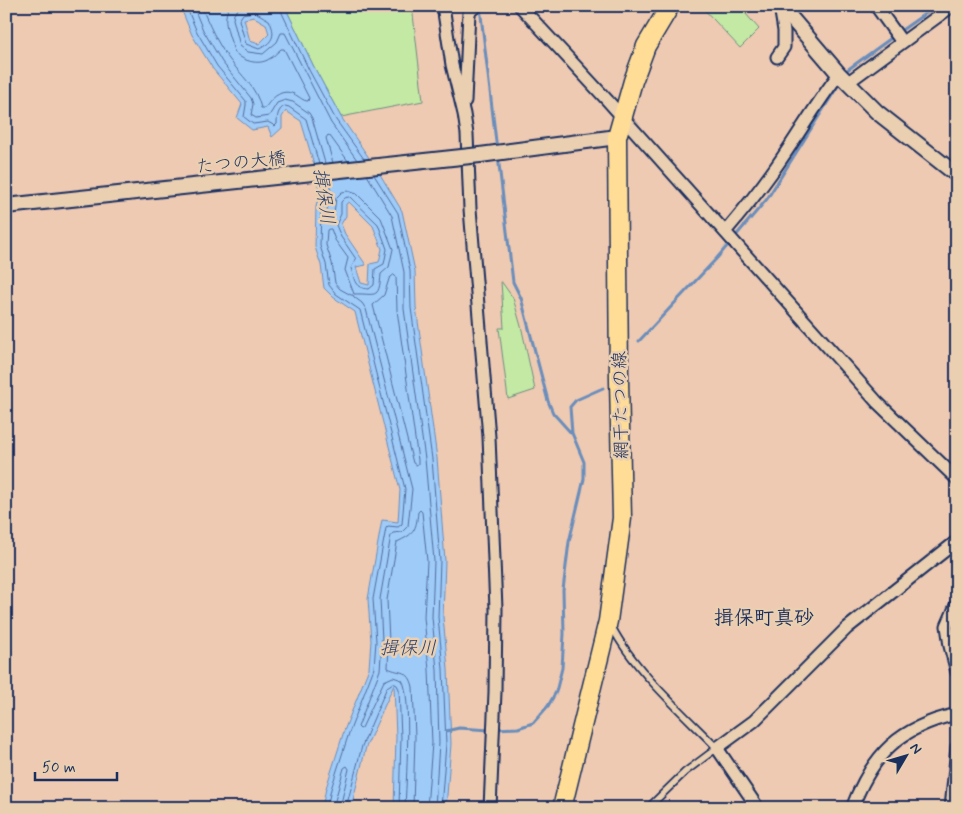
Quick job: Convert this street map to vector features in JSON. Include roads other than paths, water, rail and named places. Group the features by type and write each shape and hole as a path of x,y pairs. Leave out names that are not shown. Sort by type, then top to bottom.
{"main road":[{"name":"網干たつの線","path":"562,808 608,621 622,518 617,137 632,81 646,46 670,6"}],"street":[{"path":"443,6 452,65 464,114"},
{"path":"476,6 469,12 464,114 494,526 495,692 490,808"},
{"path":"520,6 623,118 877,402 957,479"},
{"path":"777,57 784,47 784,31 780,6"},
{"path":"780,6 843,79 877,112 957,174"},
{"path":"876,6 902,42"},
{"path":"725,232 774,170 821,98 843,79 902,42 952,6"},
{"name":"たつの大橋","path":"6,206 480,155 617,137"},
{"path":"758,808 718,748 754,721 847,628 957,541"},
{"path":"957,603 947,626 957,672"},
{"path":"852,808 864,780 890,745 907,732 921,725 957,714"},
{"path":"951,808 957,747"}],"lane":[{"path":"608,621 619,642 655,684 718,748 685,772 648,808"}],"water":[{"name":"揖保川","path":"180,6 287,6 287,11 314,67 341,117 378,171 402,211 415,271 416,307 437,458 445,561 443,617 448,669 451,744 446,808 394,808 396,737 394,685 366,747 351,808 322,808 326,788 344,731 369,668 371,641 368,599 382,520 398,522 400,490 355,312 333,297 324,288 321,265 315,247 316,207 319,193 317,174 301,121 286,111 282,117 282,128 272,137 268,127 252,130 237,118 242,104 213,69 192,35","holes":["254,17 266,24 269,34 259,44 250,41 244,19","349,202 373,226 382,249 379,262 370,264 369,285 361,283 356,267 366,265 345,234 341,224 346,216 346,204"]}],"waterway":[{"path":"899,32 936,6"},
{"path":"480,7 497,150"},
{"path":"889,15 901,30"},
{"path":"843,73 894,36"},
{"path":"639,341 717,258 767,199 841,81"},
{"path":"498,156 513,282 521,298 548,401 553,413 571,433"},
{"path":"496,729 518,728 533,723 548,706 556,692 562,668 564,634 563,590 569,542 584,479 584,462 572,433 570,407 576,400 603,388"},
{"path":"446,731 459,728 490,730"}],"district":[{"name":"揖保町真砂","path":"764,617"}]}
